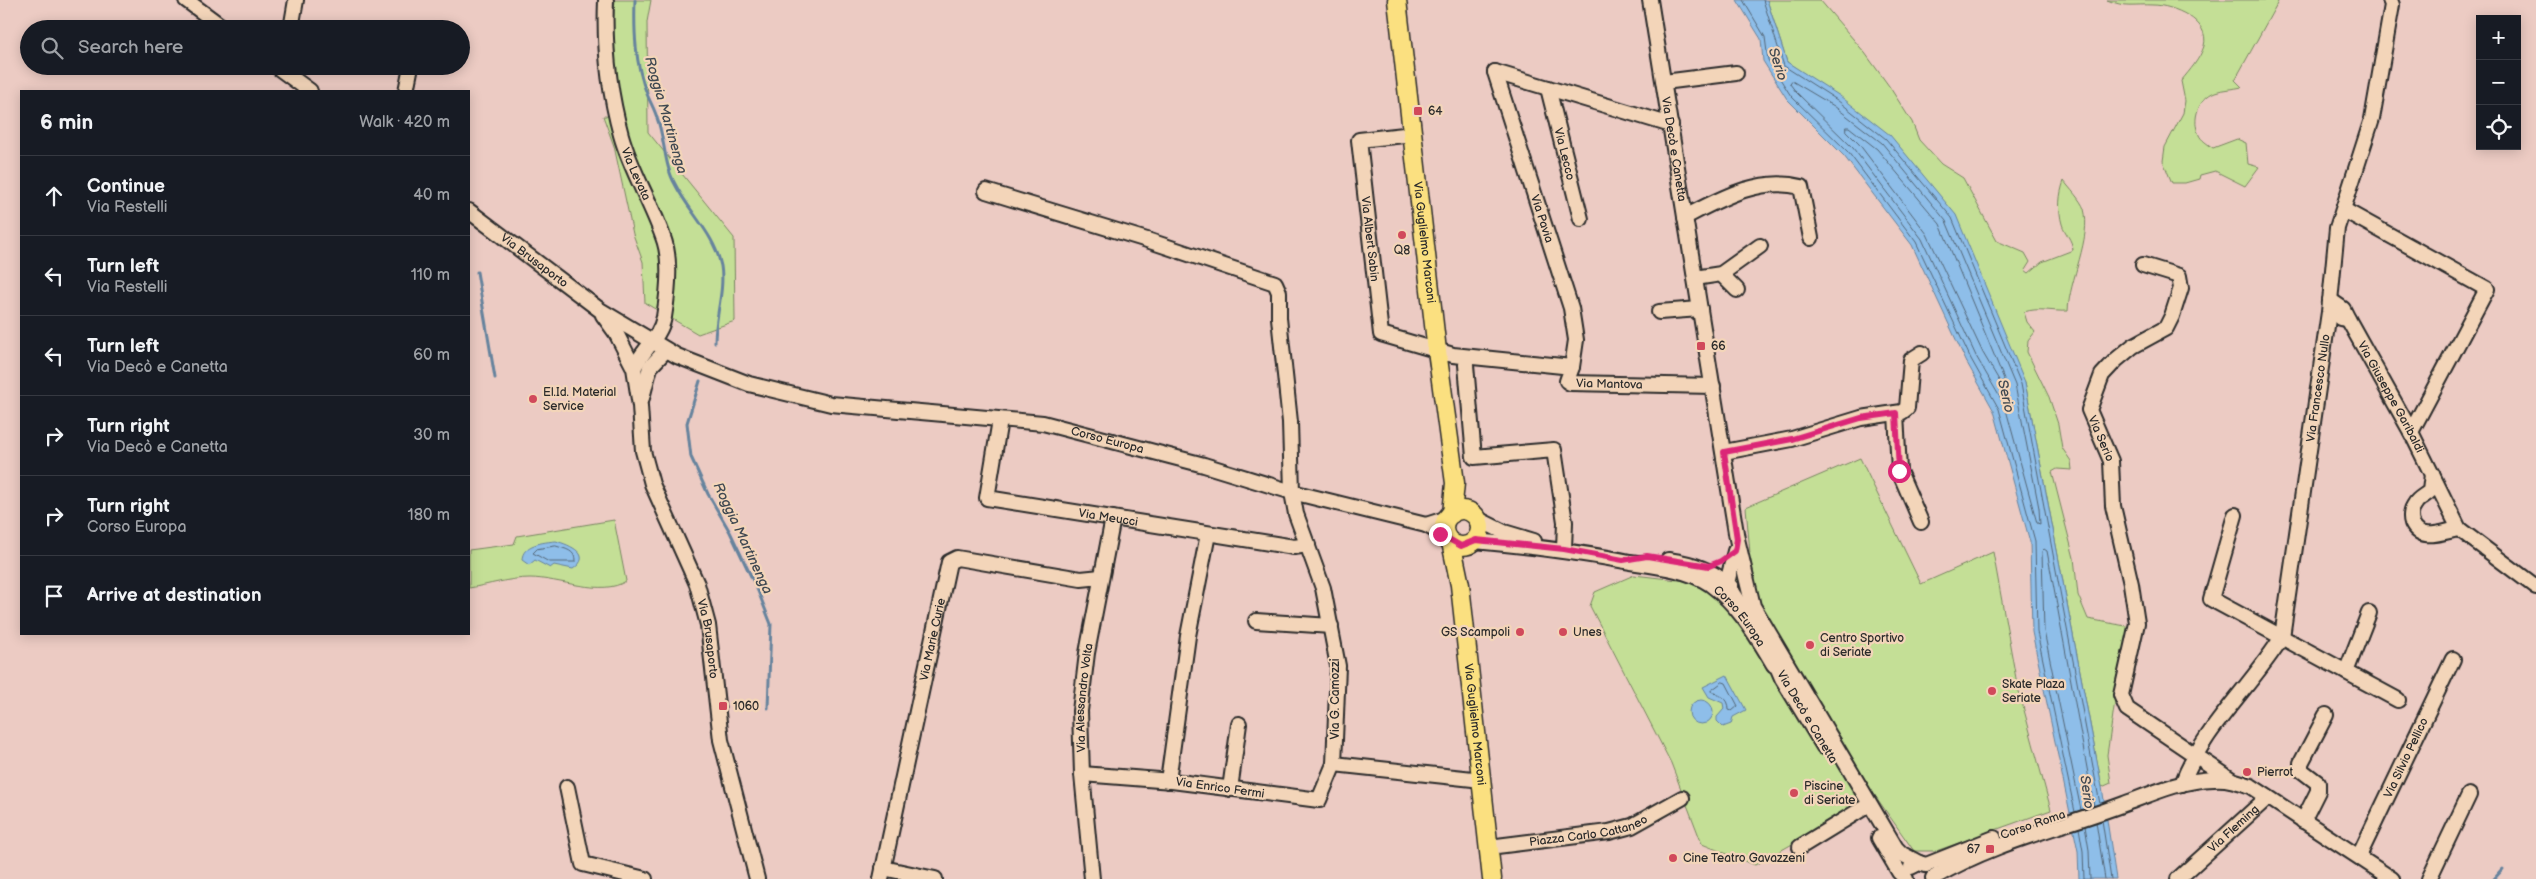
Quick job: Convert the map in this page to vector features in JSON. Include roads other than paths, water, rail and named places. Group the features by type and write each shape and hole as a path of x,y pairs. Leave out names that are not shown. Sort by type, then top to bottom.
{"main road":[{"name":"Via Guglielmo Marconi","path":"1395,1 1413,134 1437,351 1455,483 1462,516"},
{"path":"1449,540 1444,528 1462,516 1480,532 1473,542 1471,551 1458,570"},
{"name":"Via Guglielmo Marconi","path":"1449,540 1458,570 1492,879"},
{"name":"Corso Europa","path":"1449,540 1461,546 1473,542"}],"street":[{"path":"186,0 213,20"},
{"path":"293,20 296,0"},
{"name":"Via Levata","path":"606,0 605,40 610,85 622,136 638,184 664,238 667,283 664,317 653,342"},
{"name":"Via Decò e Canetta","path":"1650,0 1666,82 1685,217 1724,452 1736,545 1753,606 1833,745 1896,848 1902,854 1923,864"},
{"name":"Via Francesco Nullo","path":"2188,783 2195,753 2269,658 2282,637 2328,322 2338,228 2372,119 2392,5 2390,0"},
{"name":"Via Pavia","path":"1548,88 1495,72 1571,308 1576,340 1572,367"},
{"name":"Via Decò e Canetta","path":"1666,82 1736,73"},
{"path":"289,75 309,90"},
{"path":"406,90 409,75"},
{"path":"1548,88 1671,125"},
{"name":"Via Lecco","path":"1548,88 1581,220"},
{"name":"Via Albert Sabin","path":"1413,134 1359,140 1381,334 1437,351"},
{"name":"Via Decò e Canetta","path":"1685,217 1739,190 1788,183 1801,187 1810,238"},
{"name":"Via G. Camozzi","path":"986,191 1147,240 1275,282 1279,292 1292,492 1296,514 1323,588 1338,666 1334,764"},
{"path":"2344,210 2487,289 2411,432"},
{"name":"Via Brusaporto","path":"470,212 600,310 666,350 715,372 781,393"},
{"path":"1695,278 1722,274 1760,246"},
{"name":"Via Serio","path":"2143,265 2179,276 2181,288 2172,316 2166,328 2133,346 2102,375 2089,410 2111,461 2113,506 2131,584 2137,623 2127,676 2121,695 2127,709 2195,753"},
{"path":"1722,274 1737,290"},
{"name":"Via Giuseppe Garibaldi","path":"2330,300 2343,309 2411,432 2459,529 2536,587"},
{"path":"1660,312 1700,309"},
{"name":"Via Brusaporto","path":"600,310 616,333 634,368 640,406 643,451 652,484 698,584 708,625 721,740 758,879"},
{"path":"2328,322 2339,318 2348,319"},
{"path":"634,368 645,348 653,342"},
{"name":"Via Brusaporto","path":"640,406 650,366 666,350"},
{"name":"Via Mantova","path":"1437,351 1572,367 1567,381 1570,383 1713,386"},
{"path":"1724,452 1792,439 1861,418 1896,413 1908,408 1911,360 1922,353"},
{"path":"1466,365 1474,457 1554,450 1565,522 1564,549"},
{"name":"Corso Europa","path":"781,393 831,404 1043,423 1204,465 1292,492 1426,525 1449,540"},
{"path":"1896,413 1899,471 1921,522"},
{"name":"Via Meucci","path":"1000,420 987,498 1294,547 1308,545"},
{"path":"2432,474 2430,491 2416,502 2412,508 2410,516 2412,523 2417,531 2432,535 2459,529"},
{"path":"2235,515 2211,599 2398,700"},
{"path":"1426,525 1462,516"},
{"name":"Corso Europa","path":"1462,516 1504,532 1564,549 1697,576 1711,585 1747,620 1782,678"},
{"name":"Via Alessandro Volta","path":"1092,879 1082,774 1080,711 1087,652 1113,518"},
{"path":"1168,781 1188,636 1208,534"},
{"name":"Corso Europa","path":"1473,542 1564,549"},
{"path":"1698,565 1709,566 1721,561 1736,545"},
{"name":"Via Decò e Canetta","path":"1736,545 1727,583 1771,650 1782,678 1899,872 1907,879"},
{"name":"Corso Europa","path":"1623,560 1647,556 1698,565 1714,573 1753,606"},
{"name":"Via Marie Curie","path":"882,874 949,562 957,558 1081,579 1101,577"},
{"path":"2346,672 2369,613"},
{"path":"1256,621 1331,626"},
{"name":"Via Silvio Pellico","path":"2359,856 2453,659"},
{"path":"2303,821 2318,791 2318,783 2301,770 2301,763 2326,715"},
{"path":"1230,789 1239,724"},
{"path":"2195,753 2232,780"},
{"path":"2188,783 2203,774 2207,762"},
{"path":"1334,764 1482,780"},
{"name":"Via Enrico Fermi","path":"1082,774 1168,781 1319,800 1334,764"},
{"name":"Corso Roma","path":"1923,864 2124,800 2188,783 2215,779 2232,780 2251,786 2359,856 2375,875 2392,879"},
{"name":"Corso Roma","path":"2188,783 2220,783 2267,798"},
{"path":"567,787 583,864 645,879"},
{"path":"2429,879 2470,795"},
{"name":"Piazza Carlo Cattaneo","path":"1489,847 1609,832 1632,826 1682,798"},
{"name":"Via Fleming","path":"2178,879 2267,798"},
{"path":"1800,847 1862,809"},
{"name":"Corso Roma","path":"1923,864 1932,870 1933,879 1962,861 2046,824"},
{"path":"1907,879 1909,870 1923,864"},
{"path":"882,874 935,879"}],"water":[{"name":"Serio","path":"1737,0 1767,0 1787,62 1840,96 1890,135 1956,215 2025,382 2102,787 2116,879 2079,879 2078,851 2032,632 2030,542 1994,411 1966,361 1912,245 1844,156 1787,99 1763,61 1761,39"},
{"path":"556,541 568,545 581,555 579,564 573,569 554,565 550,568 535,560 529,565 522,560 526,550 530,547 540,543"},
{"path":"1727,675 1746,710 1733,717 1731,724 1723,727 1717,721 1717,717 1724,709 1723,703 1709,697 1703,687"},
{"path":"1701,700 1709,704 1713,712 1709,720 1701,724 1693,720 1689,712 1693,704"}],"waterway":[{"name":"Roggia Martinenga","path":"635,0 635,35 640,71 660,126 671,177 708,234 721,266 722,284 715,342"},
{"path":"477,272 495,378"},
{"name":"Roggia Martinenga","path":"700,381 687,423 691,457 708,494 730,532 758,591 771,624 768,708"},
{"path":"2494,879 2503,869"}],"place":[{"name":"64","path":"1418,111"},
{"name":"Q8","path":"1402,235"},
{"name":"66","path":"1701,346"},
{"name":"El.Id. Material Service","path":"533,399"},
{"name":"GS Scampoli","path":"1520,632"},
{"name":"Unes","path":"1563,632"},
{"name":"Centro Sportivo di Seriate","path":"1810,645"},
{"name":"Skate Plaza Seriate","path":"1992,691"},
{"name":"1060","path":"723,706"},
{"name":"Pierrot","path":"2247,772"},
{"name":"Piscine di Seriate","path":"1794,793"},
{"name":"67","path":"1990,849"},
{"name":"Cine Teatro Gavazzeni","path":"1673,858"}]}
